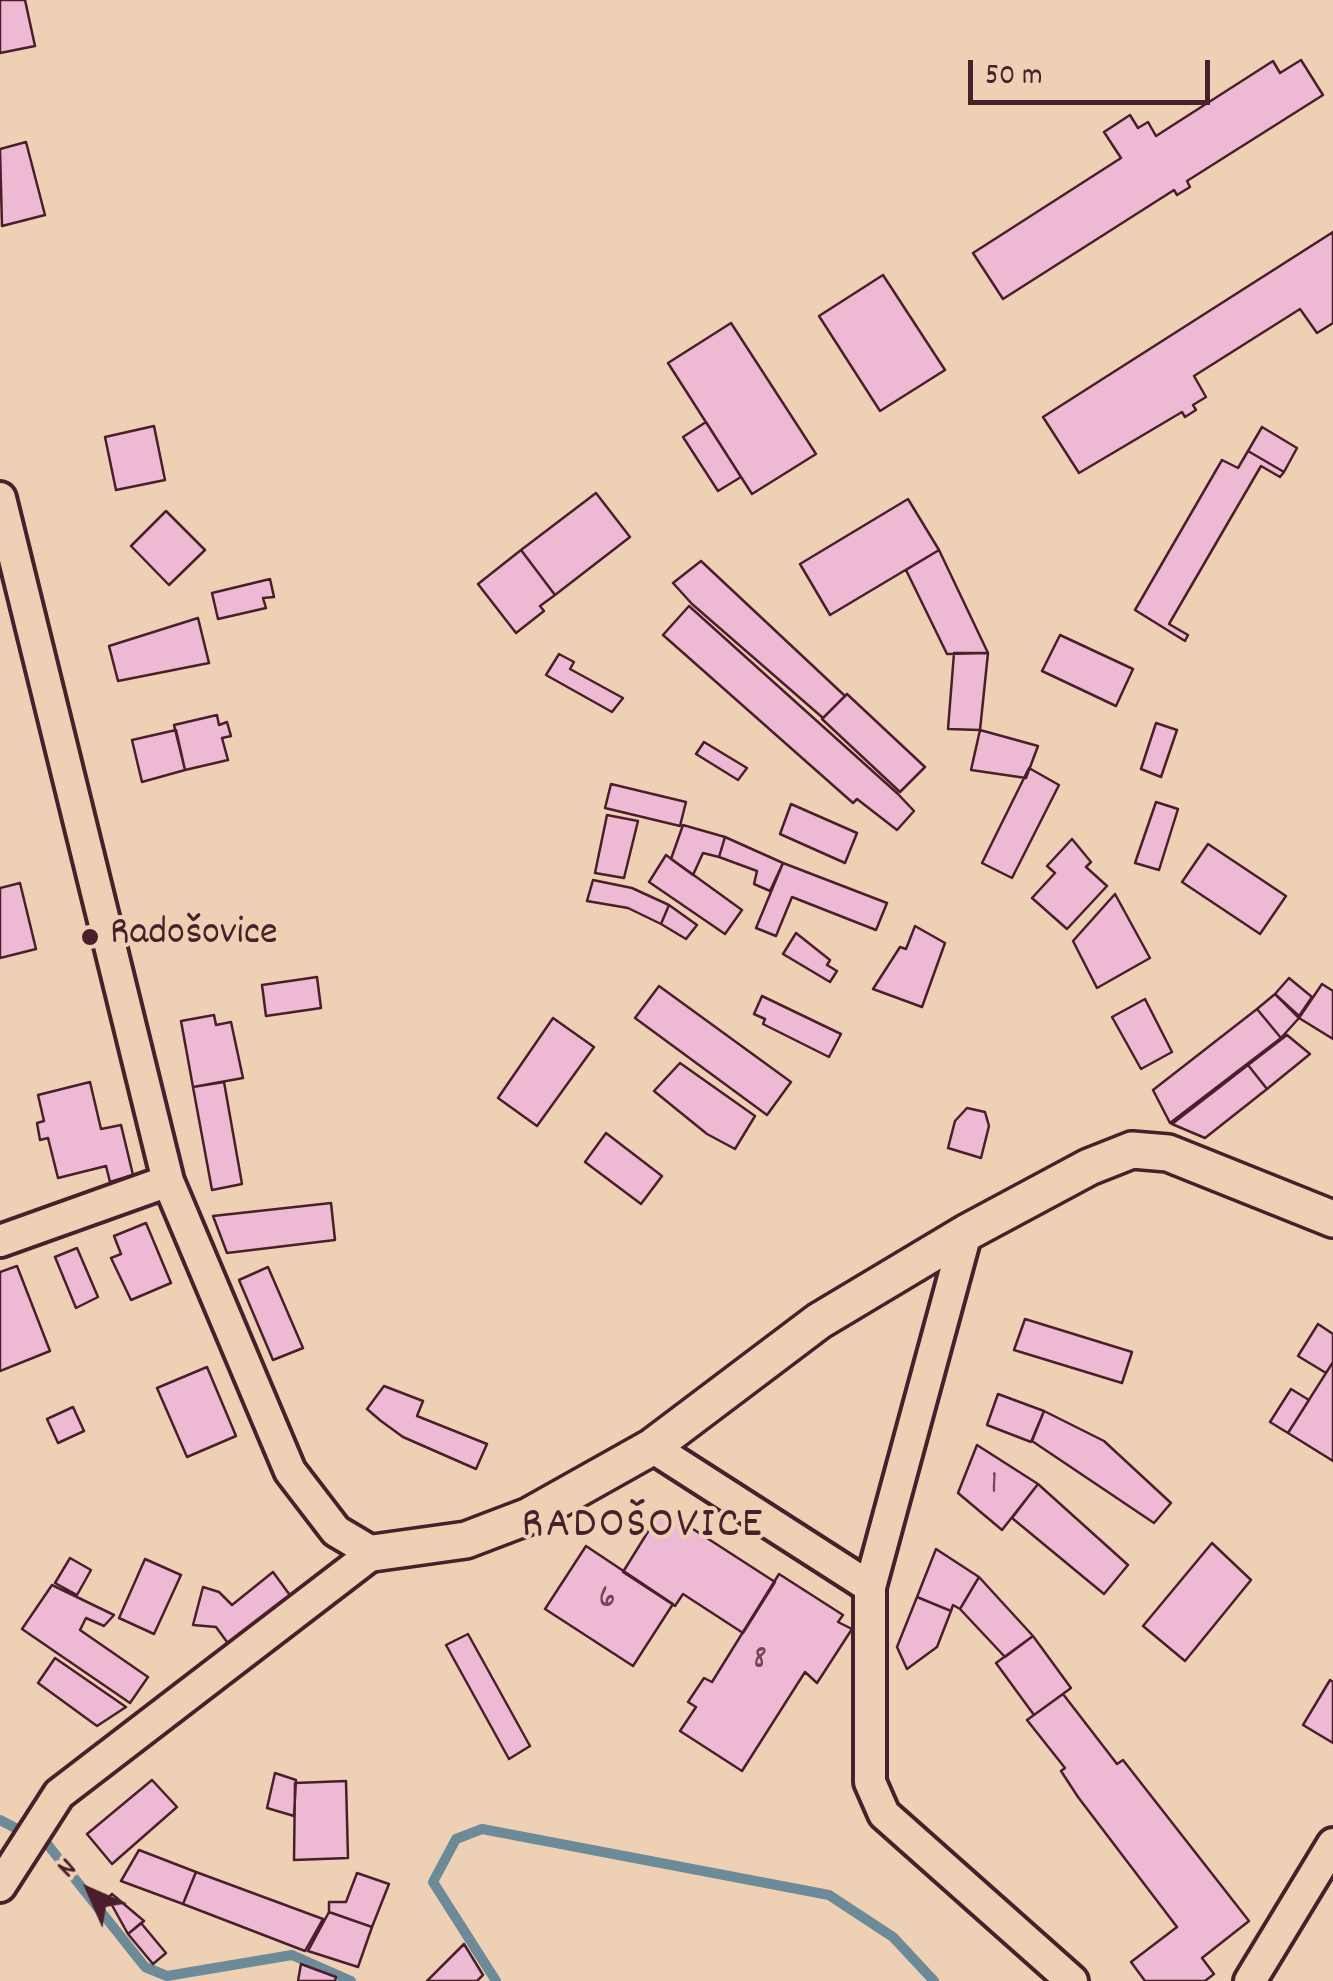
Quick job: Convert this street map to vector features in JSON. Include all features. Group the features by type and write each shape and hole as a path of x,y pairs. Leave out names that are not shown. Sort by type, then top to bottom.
{"street":[{"path":"0,498 168,1181 290,1472 336,1531 373,1553"},
{"path":"0,1886 59,1794 373,1553 466,1540 529,1516 652,1447 818,1321 966,1233 1089,1167 1132,1150 1168,1153 1333,1219"},
{"path":"0,1240 168,1181"},
{"path":"966,1233 870,1587 870,1782 884,1814 1072,1981"},
{"path":"652,1447 870,1587"},
{"path":"1250,1981 1333,1844"}],"building":[{"path":"0,0 25,0 35,46 0,53"},
{"path":"1301,60 1323,95 1187,181 1190,187 1177,195 1174,190 1003,299 973,253 1121,158 1104,132 1130,115 1138,128 1148,122 1156,136 1273,61 1280,73"},
{"path":"26,142 45,215 2,226 0,149"},
{"path":"1333,232 1333,323 1317,333 1300,309 1194,376 1206,397 1193,405 1196,410 1185,417 1182,412 1079,473 1043,417"},
{"path":"883,275 945,370 880,411 819,316"},
{"path":"731,323 816,454 752,494 668,363"},
{"path":"706,422 741,477 718,491 683,437"},
{"path":"154,426 165,480 116,490 105,437"},
{"path":"1262,427 1297,448 1284,472 1248,451"},
{"path":"1248,451 1284,472 1280,477 1261,466 1169,624 1188,635 1185,641 1135,610 1222,460 1238,468"},
{"path":"596,493 630,537 555,595 521,550"},
{"path":"908,499 939,550 830,615 800,564"},
{"path":"166,511 205,550 169,585 131,546"},
{"path":"521,550 555,595 540,606 544,611 516,633 478,584"},
{"path":"939,550 988,653 947,654 906,570"},
{"path":"701,561 845,696 823,718 673,583"},
{"path":"270,579 274,597 263,598 266,608 218,619 212,593"},
{"path":"689,606 914,811 897,830 857,799 853,803 663,635"},
{"path":"198,618 209,663 118,681 109,646"},
{"path":"1060,635 1133,669 1116,706 1042,671"},
{"path":"954,653 988,653 980,730 948,729"},
{"path":"559,654 574,662 570,669 623,698 612,712 546,675"},
{"path":"847,694 925,767 900,792 822,719"},
{"path":"217,715 219,725 227,722 231,736 222,738 228,760 185,770 174,725"},
{"path":"1156,723 1177,730 1161,777 1141,769"},
{"path":"176,730 185,770 142,782 132,740"},
{"path":"980,730 1038,746 1026,778 971,770"},
{"path":"704,742 747,768 738,780 696,754"},
{"path":"1029,768 1059,785 1012,878 982,863"},
{"path":"611,784 686,802 680,826 605,808"},
{"path":"1156,802 1178,809 1159,870 1135,863"},
{"path":"791,804 857,833 845,863 780,834"},
{"path":"607,815 638,821 624,878 595,873"},
{"path":"683,825 725,837 719,857 703,853 693,875 671,859"},
{"path":"725,837 783,863 770,891 754,884 757,871 719,857"},
{"path":"1072,839 1091,862 1086,867 1107,886 1067,929 1032,898 1055,873 1047,866"},
{"path":"1208,844 1286,896 1260,934 1182,882"},
{"path":"666,855 742,910 725,934 649,882"},
{"path":"783,863 887,903 876,930 792,897 776,936 756,928"},
{"path":"593,880 632,888 669,905 661,924 628,908 587,901"},
{"path":"20,883 36,949 0,958 0,888"},
{"path":"1115,894 1150,958 1097,988 1073,941"},
{"path":"669,905 697,925 686,939 661,924"},
{"path":"915,926 945,943 922,1007 873,989 900,947 906,949"},
{"path":"796,933 830,960 827,965 837,971 830,982 783,954"},
{"path":"317,977 321,1008 266,1016 262,985"},
{"path":"1289,978 1312,997 1299,1016 1275,994"},
{"path":"1322,984 1333,991 1333,1039 1299,1018"},
{"path":"659,986 791,1082 767,1115 635,1018"},
{"path":"1275,994 1299,1018 1281,1038 1257,1009"},
{"path":"762,996 841,1034 829,1057 763,1024 765,1019 754,1014"},
{"path":"1145,999 1172,1052 1141,1069 1112,1017"},
{"path":"1257,1009 1281,1038 1170,1123 1153,1090"},
{"path":"214,1015 216,1025 231,1022 243,1078 193,1087 181,1021"},
{"path":"553,1018 594,1047 537,1126 498,1098"},
{"path":"1287,1035 1310,1054 1267,1089 1248,1065"},
{"path":"680,1063 755,1116 735,1149 707,1134 654,1091"},
{"path":"1248,1065 1267,1089 1205,1138 1172,1124"},
{"path":"90,1082 101,1129 121,1125 133,1175 110,1182 106,1166 58,1178 48,1138 40,1140 37,1123 44,1121 38,1095"},
{"path":"224,1082 242,1184 212,1190 193,1087"},
{"path":"967,1108 985,1112 989,1126 981,1158 948,1148 955,1121"},
{"path":"606,1133 662,1176 641,1204 585,1162"},
{"path":"331,1203 335,1240 227,1253 213,1216"},
{"path":"146,1223 171,1283 131,1300 111,1258 121,1254 114,1236"},
{"path":"77,1248 98,1297 76,1308 55,1257"},
{"path":"17,1266 50,1351 0,1371 0,1272"},
{"path":"268,1267 303,1348 273,1360 239,1280"},
{"path":"1025,1319 1132,1352 1122,1383 1014,1350"},
{"path":"1318,1324 1333,1334 1333,1362 1326,1373 1298,1356"},
{"path":"1333,1362 1333,1461 1288,1433"},
{"path":"207,1367 236,1436 187,1457 157,1388"},
{"path":"384,1386 423,1401 417,1416 487,1444 476,1469 403,1437 367,1409"},
{"path":"1291,1389 1309,1400 1288,1433 1270,1422"},
{"path":"998,1394 1044,1411 1031,1442 987,1425"},
{"path":"73,1407 84,1431 58,1443 47,1419"},
{"path":"1044,1411 1104,1441 1171,1503 1154,1523 1032,1441"},
{"path":"977,1445 1038,1484 1002,1530 958,1493"},
{"path":"1038,1484 1128,1565 1104,1594 1012,1518"},
{"path":"662,1509 775,1582 743,1633 683,1594 675,1606 623,1572"},
{"path":"1212,1543 1251,1580 1185,1661 1143,1626"},
{"path":"586,1546 673,1604 633,1666 545,1609"},
{"path":"936,1549 979,1577 960,1609 953,1605 951,1611 917,1597"},
{"path":"70,1558 91,1570 77,1595 55,1583"},
{"path":"145,1559 181,1575 154,1634 119,1618"},
{"path":"273,1572 292,1598 230,1646 216,1627 193,1625 203,1587 219,1592 232,1605"},
{"path":"779,1574 843,1615 838,1622 852,1629 817,1683 805,1672 742,1771 680,1731 696,1707 688,1702 704,1678 712,1682"},
{"path":"979,1577 1033,1636 1005,1657 960,1609"},
{"path":"52,1585 114,1615 104,1626 86,1618 80,1630 148,1677 130,1703 22,1629"},
{"path":"917,1597 951,1611 937,1647 907,1669 897,1647"},
{"path":"468,1634 530,1746 509,1759 446,1645"},
{"path":"1033,1636 1071,1688 1034,1715 996,1663"},
{"path":"55,1658 126,1707 97,1726 38,1683"},
{"path":"1330,1680 1333,1682 1333,1743 1303,1725"},
{"path":"1063,1694 1117,1764 1123,1760 1249,1921 1202,1958 1214,1974 1205,1981 1145,1981 1131,1962 1177,1927 1078,1797 1061,1771 1065,1768 1027,1720"},
{"path":"275,1773 296,1780 294,1816 267,1808"},
{"path":"152,1780 177,1807 112,1864 87,1834"},
{"path":"346,1781 348,1858 294,1860 295,1783"},
{"path":"139,1850 196,1872 183,1904 121,1881"},
{"path":"196,1872 323,1919 305,1951 183,1904"},
{"path":"357,1873 389,1884 372,1927 329,1912 329,1902 346,1902"},
{"path":"112,1894 144,1921 128,1934 108,1898"},
{"path":"329,1912 372,1927 358,1967 308,1951"},
{"path":"141,1923 166,1953 153,1964 128,1934"},
{"path":"464,1944 483,1975 477,1981 427,1981"},
{"path":"301,1964 336,1977 335,1981 298,1981"}],"waterway":[{"path":"0,1820 48,1845 145,1967 167,1976 292,1955 351,1981"},
{"path":"496,1981 433,1882 456,1839 482,1829 829,1895 893,1937 934,1981"}],"place":[{"name":"Radošovice","path":"90,937"}],"district":[{"name":"RADOŠOVICE","path":"643,1529"}]}
